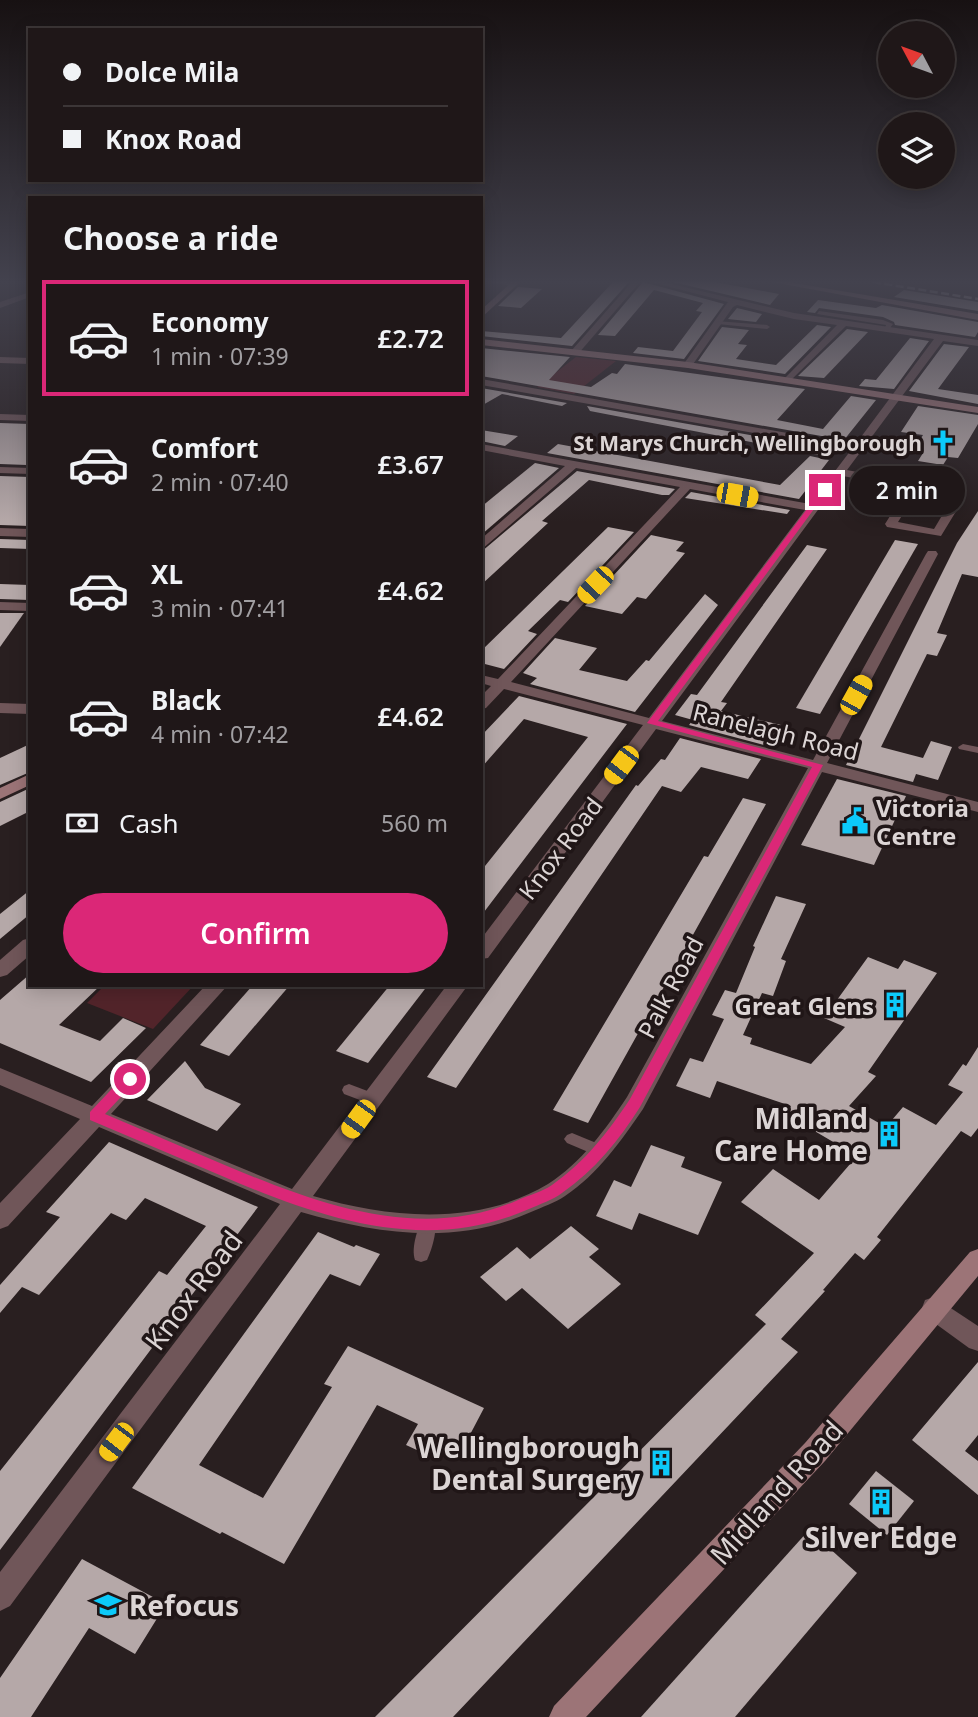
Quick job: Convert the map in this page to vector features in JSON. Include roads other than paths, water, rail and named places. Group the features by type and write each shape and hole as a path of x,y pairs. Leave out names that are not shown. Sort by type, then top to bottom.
{"main road":[{"path":"663,362 978,410"},
{"path":"0,794 28,780"},
{"name":"Midland Road","path":"565,1717 815,1452 978,1259"}],"street":[{"path":"788,380 806,362"},
{"name":"Knox Road","path":"483,950 921,362"},
{"path":"483,382 856,448"},
{"path":"0,417 28,418"},
{"path":"483,447 811,508"},
{"path":"483,544 574,464"},
{"path":"0,470 28,471"},
{"path":"838,472 914,486 960,495 937,534 891,524 914,486"},
{"path":"483,703 688,485"},
{"path":"0,532 28,533"},
{"name":"Palk Road","path":"0,1076 297,1201 349,1216 409,1225 463,1223 509,1211 556,1190 600,1151 635,1103 932,554"},
{"path":"0,606 28,607"},
{"name":"Ranelagh Road","path":"483,680 978,807"},
{"path":"0,708 28,709"},
{"path":"0,970 28,946"},
{"path":"0,1219 216,987"},
{"name":"Knox Road","path":"0,1595 457,987"},
{"path":"934,1308 978,1340"}],"lane":[{"path":"964,747 978,750"},
{"path":"349,1090 373,1099"},
{"path":"572,1139 600,1151"},
{"path":"421,1255 428,1224"}],"place":[{"name":"St Marys Church, Wellingborough","path":"943,443"},
{"name":"Victoria Centre","path":"855,821"},
{"name":"Great Glens","path":"895,1005"},
{"name":"Midland Care Home","path":"889,1134"},
{"name":"Wellingborough Dental Surgery","path":"661,1463"},
{"name":"Silver Edge","path":"881,1502"},
{"name":"Refocus","path":"108,1605"}]}
